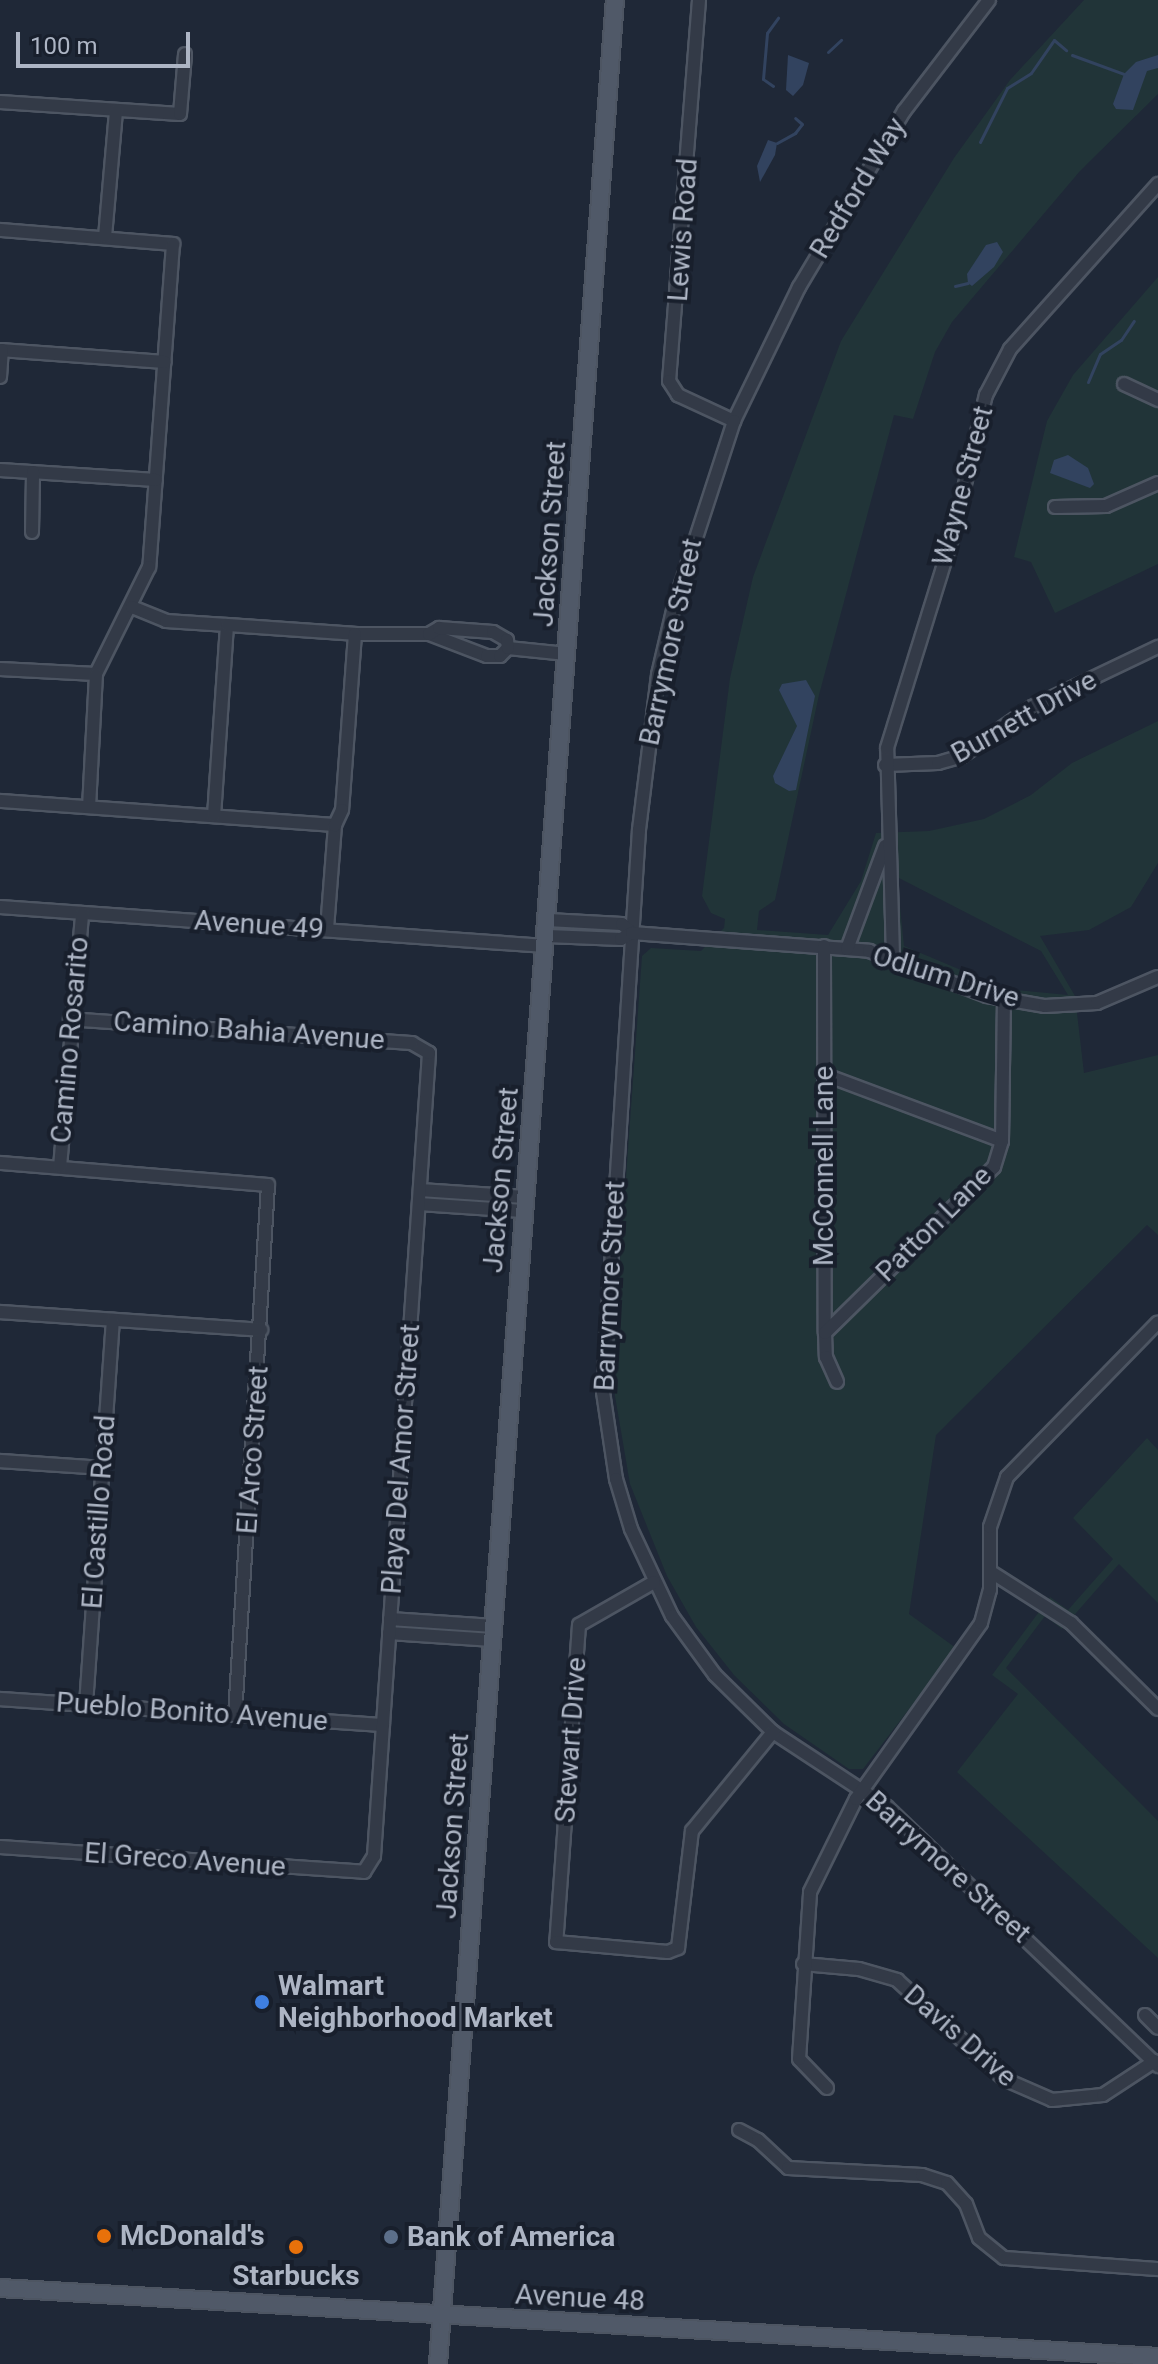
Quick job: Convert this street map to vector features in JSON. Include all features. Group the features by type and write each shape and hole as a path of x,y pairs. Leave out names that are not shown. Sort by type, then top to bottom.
{"main road":[{"name":"Jackson Street","path":"438,2364 615,0"},
{"name":"Avenue 48","path":"0,2288 443,2317 1158,2357"}],"street":[{"name":"Lewis Road","path":"699,0 669,381 678,395 734,421"},
{"name":"Redford Way","path":"748,389 799,287 904,111 989,0"},
{"path":"0,102 180,114 185,54"},
{"path":"105,237 116,110"},
{"name":"Wayne Street","path":"893,957 894,896 886,842 885,765 890,733 951,541 996,371 1102,242 1158,184"},
{"path":"0,230 173,244 149,567 132,607 96,674 89,807"},
{"path":"0,377 1,350 165,362"},
{"path":"1124,384 1158,400"},
{"name":"Barrymore Street","path":"748,389 694,533 658,675 643,785 603,1382 616,1479 654,1582 693,1647 773,1732 826,1771 863,1788 1157,2064"},
{"path":"0,470 156,480"},
{"path":"32,532 33,472"},
{"path":"1055,507 1106,506 1158,483"},
{"path":"132,607 166,621 355,634 429,634 472,651 500,656 508,648"},
{"path":"214,816 227,625"},
{"path":"429,634 439,628 474,630 499,635 508,648 567,654"},
{"path":"472,651 474,630"},
{"path":"327,930 335,825 342,810 355,634"},
{"name":"Burnett Drive","path":"885,765 938,763 962,756 1032,707 1158,647"},
{"path":"0,669 96,674"},
{"path":"0,801 335,825"},
{"name":"Wayne Street","path":"847,949 886,842"},
{"name":"Avenue 49","path":"0,907 518,944 547,934"},
{"name":"Camino Rosarito","path":"60,1167 70,1019 82,913"},
{"path":"595,938 596,923"},
{"name":"Odlum Drive","path":"547,934 596,923 622,924 632,933"},
{"name":"Odlum Drive","path":"547,934 621,939 632,933 847,949 893,957 1004,1000 1066,1006 1097,1003 1158,977"},
{"name":"McConnell Lane","path":"824,946 825,1333 826,1357 837,1382"},
{"name":"Patton Lane","path":"825,1333 994,1167 1002,1141 1004,1000"},
{"name":"Camino Bahia Avenue","path":"70,1019 427,1047"},
{"name":"Playa Del Amor Street","path":"370,1870 383,1725 427,1047"},
{"path":"823,1074 1002,1141"},
{"path":"0,1163 60,1167"},
{"name":"El Arco Street","path":"60,1167 268,1185 235,1715"},
{"path":"420,1190 524,1204"},
{"path":"419,1204 524,1204"},
{"path":"0,1312 261,1330"},
{"name":"El Castillo Road","path":"86,1705 113,1320"},
{"path":"827,2088 799,2059 810,1892 863,1788 974,1638 987,1607 991,1572 990,1527 1007,1477 1158,1322"},
{"path":"1148,1332 1158,1343"},
{"path":"0,1461 102,1468"},
{"path":"991,1572 1071,1623 1158,1709"},
{"name":"Stewart Drive","path":"654,1582 579,1625 556,1942 668,1952 678,1948 692,1831 773,1732"},
{"path":"390,1619 493,1633"},
{"path":"389,1633 493,1633"},
{"name":"Pueblo Bonito Avenue","path":"0,1699 383,1725"},
{"name":"El Greco Avenue","path":"0,1847 370,1870"},
{"name":"Davis Drive","path":"803,1964 859,1969 897,1980 1004,2079 1052,2100 1103,2095 1157,2064"},
{"path":"1145,2015 1158,2028"},
{"path":"739,2130 758,2140 788,2168 922,2175 947,2183 966,2204 979,2238 1004,2258 1158,2269"},
{"path":"1157,2364 1158,2357"}],"green space":[{"path":"1084,0 1158,0 1158,94 1080,171 952,322 935,352 913,419 894,415 819,695 775,900 759,911 757,930 828,935 861,881 876,833 929,831 984,819 1031,795 1072,763 1158,721 1158,863 1131,907 1089,930 1040,936 1075,996 1084,1073 1158,1055 1158,1235 1147,1225 936,1435 909,1614 956,1648 863,1769 849,1769 784,1724 734,1675 696,1627 667,1576 630,1484 615,1396 614,1343 642,956 651,948 701,951 724,928 725,919 711,913 702,896 730,678 753,577 841,341 954,158 1010,80","holes":["897,877 1041,951 1068,995 1006,989 904,946"]},
{"path":"1158,277 1158,564 1055,613 1031,562 1014,557 1047,421 1073,375"},
{"path":"1147,1438 1158,1450 1158,1603 1119,1564 1062,1629 1045,1616 1006,1668 1158,1821 1158,1958 957,1772 1018,1694 992,1675 1050,1597 1068,1610 1113,1559 1073,1518"}],"water":[{"path":"788,55 809,63 803,85 793,96 786,90"},
{"path":"1158,55 1158,68 1147,71 1133,110 1116,109 1113,104 1124,74 1136,62"},
{"path":"768,140 777,143 775,155 760,182 757,166"},
{"path":"997,242 1003,252 994,267 972,286 968,283 967,274 986,245"},
{"path":"1068,455 1088,468 1094,484 1090,488 1050,473 1054,460"},
{"path":"806,680 815,696 796,790 789,791 775,783 773,776 797,726 779,690 782,684"}],"waterway":[{"path":"773,86 763,79 767,33 778,18"},
{"path":"828,52 841,40"},
{"path":"980,142 1007,88 1031,73 1054,40 1066,50"},
{"path":"1072,55 1124,74"},
{"path":"777,143 795,133 802,124 795,118"},
{"path":"955,286 968,283"},
{"path":"1088,382 1100,354 1121,340 1134,321"}],"place":[{"name":"Walmart Neighborhood Market","path":"262,2002"},
{"name":"McDonald's","path":"104,2236"},
{"name":"Bank of America","path":"391,2237"},
{"name":"Starbucks","path":"296,2247"}]}
